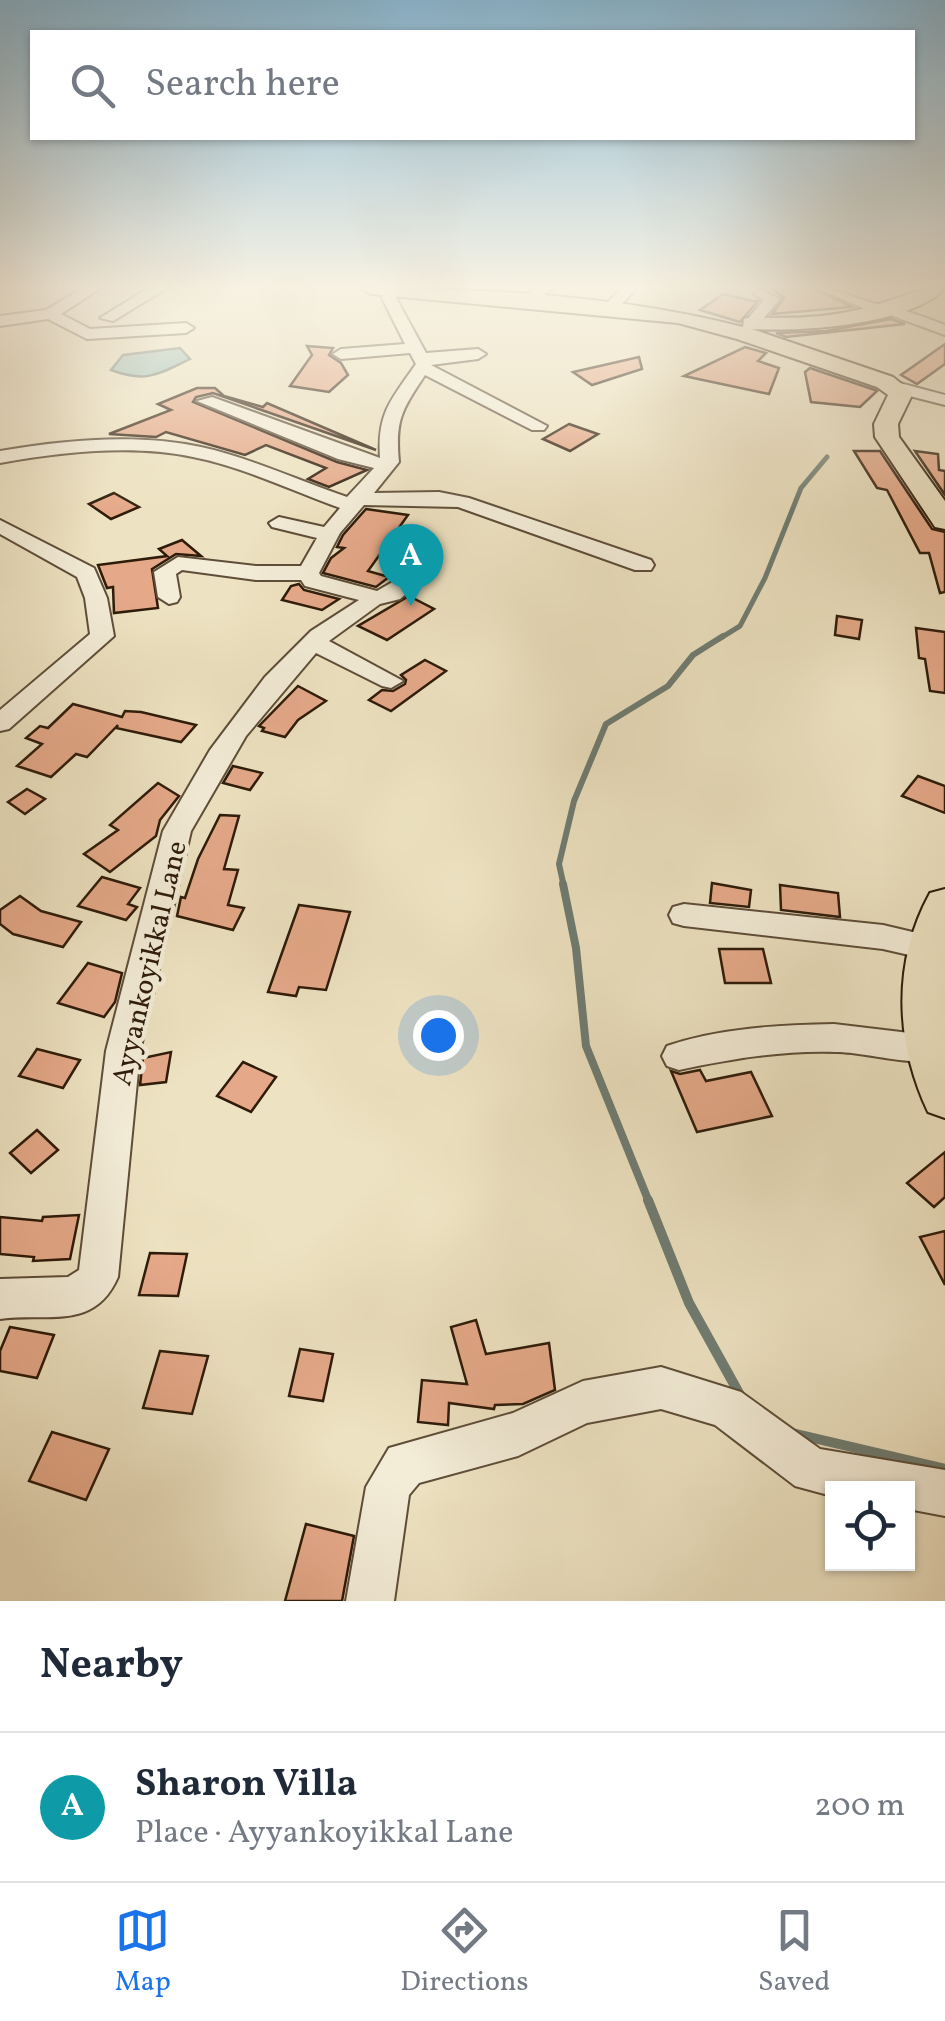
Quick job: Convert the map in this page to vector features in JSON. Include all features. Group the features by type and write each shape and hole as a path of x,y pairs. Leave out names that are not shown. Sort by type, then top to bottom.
{"main road":[{"path":"827,363 896,387 901,393 886,424 887,436 945,521"},
{"path":"941,919 922,993 926,1049 945,1097"}],"street":[{"path":"308,573 329,534 387,466 387,429 392,412 418,363"},
{"path":"428,363 538,426"},
{"path":"896,387 944,399"},
{"path":"206,401 345,455 387,466"},
{"path":"0,458 25,453 170,446 354,502 439,498 462,502 643,565"},
{"path":"279,523 329,534"},
{"path":"0,526 86,574 96,598 102,636 0,724"},
{"path":"169,597 165,572 178,563 256,573 308,573"},
{"path":"308,573 314,581 369,596 370,600"},
{"name":"Ayyankoyikkal Lane","path":"0,1298 18,1294 70,1298 87,1293 98,1276 122,1051 177,831 192,800 242,728 313,642 364,609 370,600 392,594 420,574"},
{"path":"313,642 391,681"},
{"path":"684,915 883,938 941,919"},
{"path":"679,1056 721,1046 858,1037 926,1049"},
{"path":"370,1601 388,1487 405,1464 518,1434 584,1402 660,1388 726,1407 811,1470 945,1492"}],"water":[{"path":"117,363 182,363 143,376 111,370"}],"building":[{"path":"307,363 341,363 348,375 329,392 290,386"},
{"path":"614,363 640,363 642,369 592,385 573,372"},
{"path":"712,363 763,363 779,368 769,394 684,376"},
{"path":"918,363 945,363 917,384 901,375"},
{"path":"810,368 877,391 860,407 811,402 805,372"},
{"path":"197,388 215,388 224,396 263,407 267,403 376,450 213,393 196,397 193,402 337,462 367,470 329,487 308,479 326,468 266,445 245,455 166,432 156,437 109,434 171,410 158,404"},
{"path":"569,424 598,434 570,451 543,439"},
{"path":"854,451 880,451 932,529 945,532 945,592 940,593 929,553 920,553 887,490 877,488"},
{"path":"915,451 938,454 939,470 945,471 945,495"},
{"path":"114,493 139,507 111,519 89,504"},
{"path":"366,509 408,515 368,571 389,577 376,587 323,573 331,558 344,548 337,547 343,535"},
{"path":"182,540 201,556 176,554 152,569 158,608 114,613 113,587 107,588 98,565 167,556 159,549"},
{"path":"299,584 304,590 339,599 322,610 282,600 291,586"},
{"path":"409,596 434,609 387,640 358,626"},
{"path":"837,616 862,620 859,639 835,635"},
{"path":"916,628 945,632 945,693 930,691 925,659 919,658"},
{"path":"425,660 446,671 391,711 369,700 382,690 393,691 405,684 401,675"},
{"path":"298,686 326,701 298,720 285,737 262,731 264,728 259,726"},
{"path":"73,704 122,717 125,711 141,712 196,725 181,742 116,728 118,725 87,757 76,754 51,777 17,766 42,744 26,738 40,726 48,728"},
{"path":"233,766 262,773 250,790 223,783"},
{"path":"918,776 945,786 945,813 902,796"},
{"path":"158,783 179,796 160,820 156,836 110,872 84,854 118,830 110,825"},
{"path":"27,789 45,799 25,814 8,802"},
{"path":"220,815 239,816 224,869 238,870 228,905 244,908 233,930 177,916 181,897 185,898 198,859"},
{"path":"102,877 140,888 128,904 137,907 126,920 78,906"},
{"path":"712,883 751,890 749,907 710,903"},
{"path":"780,885 838,893 840,917 781,910"},
{"path":"20,896 41,911 81,922 63,947 13,934 0,924 0,910"},
{"path":"299,905 350,912 326,990 299,987 296,996 268,992"},
{"path":"719,949 763,949 771,983 725,983"},
{"path":"88,963 122,973 115,1002 104,1017 58,1003"},
{"path":"37,1049 80,1060 63,1088 19,1076"},
{"path":"171,1052 166,1082 140,1085 143,1058"},
{"path":"243,1062 276,1077 251,1112 217,1096"},
{"path":"700,1070 706,1081 751,1072 772,1116 697,1132 671,1071 680,1074"},
{"path":"37,1130 58,1150 31,1173 10,1153"},
{"path":"945,1152 945,1197 934,1207 907,1183"},
{"path":"79,1215 70,1259 33,1261 34,1257 0,1254 0,1217 42,1221 43,1217"},
{"path":"945,1231 945,1285 920,1237"},
{"path":"150,1253 187,1254 178,1296 139,1295"},
{"path":"476,1320 486,1354 549,1343 555,1390 523,1404 495,1405 494,1409 449,1403 448,1425 418,1422 422,1380 467,1384 451,1327"},
{"path":"10,1327 54,1335 37,1378 0,1371 0,1351"},
{"path":"300,1349 333,1354 323,1401 289,1396"},
{"path":"160,1351 208,1356 192,1414 143,1408"},
{"path":"52,1432 109,1449 86,1500 29,1481"},
{"path":"306,1524 354,1536 342,1601 285,1601"}],"waterway":[{"path":"719,639 740,626 765,578 801,488 827,457"},
{"path":"564,887 559,864 574,801 606,724 668,686 693,655 723,636"},
{"path":"563,884 576,948 586,1046 649,1202"},
{"path":"648,1200 689,1303 740,1395"},
{"path":"792,1433 945,1469"}],"place":[{"name":"Sharon Villa","path":"411,606"}]}
